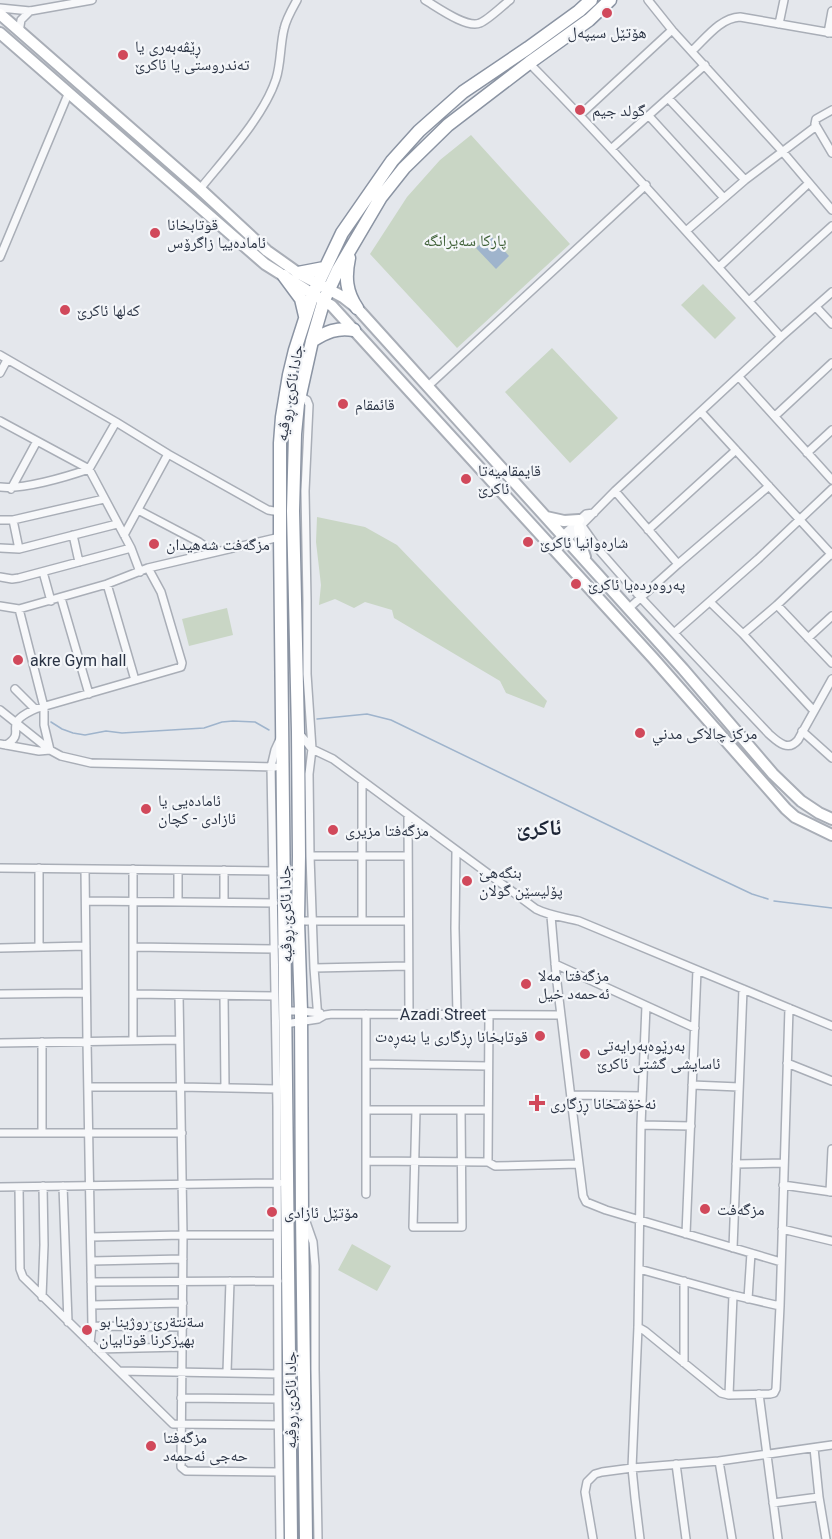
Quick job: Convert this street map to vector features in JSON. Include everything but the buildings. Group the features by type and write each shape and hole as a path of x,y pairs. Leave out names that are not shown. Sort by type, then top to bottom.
{"highway":[{"path":"321,292 324,268 342,233 392,161 419,132 464,92 528,48 591,0"},
{"path":"321,292 352,248 376,205 404,168 448,125 589,20 610,0"},
{"path":"352,248 346,281 349,294 357,309"},
{"path":"298,273 324,268"},
{"path":"284,276 301,299 305,317"},
{"name":"جادا ئاکرێ ڕوڤیە","path":"291,1539 282,1107 285,1018 277,767 283,735 279,537 280,443 289,375 305,317 321,292"},
{"name":"جادا ئاکرێ ڕوڤیە","path":"306,1539 309,1332 302,1213 298,921 301,572 294,460 300,396 321,292"},
{"path":"312,341 333,330 343,328 354,330"}],"main road":[{"path":"0,14 200,189 267,252 321,292 786,809 795,817 832,835"},
{"path":"0,33 265,264 284,276 321,292 344,297 357,309 683,669 772,774 801,801 832,819"},
{"path":"124,140 133,130"},
{"path":"440,424 451,414"},
{"path":"545,517 580,525 581,545 589,565"},
{"path":"672,680 683,669"}],"street":[{"path":"0,8 30,11 92,0"},
{"path":"200,189 257,117 276,79 284,28 288,15 297,0"},
{"path":"425,0 465,23 474,25 481,23 510,0"},
{"path":"648,0 832,210"},
{"path":"779,24 784,0"},
{"path":"19,32 21,20 30,11"},
{"path":"692,51 720,24 732,17 830,33 832,11"},
{"path":"580,115 672,30"},
{"path":"529,63 646,185 781,337"},
{"path":"612,149 705,65"},
{"path":"0,257 69,92"},
{"path":"668,98 745,180"},
{"path":"832,110 816,119 815,124 832,153"},
{"path":"649,116 724,198"},
{"path":"686,231 745,180 816,127"},
{"path":"718,267 809,183"},
{"path":"427,387 646,185"},
{"path":"749,301 832,226"},
{"path":"553,549 580,525 586,514 594,513 615,491 832,292"},
{"path":"816,307 832,324"},
{"path":"0,356 268,510 280,512"},
{"path":"0,373 7,360"},
{"path":"775,416 832,363"},
{"path":"739,377 832,480"},
{"path":"701,412 832,554 743,634"},
{"path":"0,421 88,469 124,535 141,572"},
{"path":"0,487 11,489 69,476 88,469 116,422"},
{"path":"807,453 832,430"},
{"path":"11,489 37,441"},
{"path":"648,530 736,450"},
{"path":"124,535 168,454"},
{"path":"628,609 769,486"},
{"path":"674,633 832,489"},
{"path":"615,491 678,564"},
{"path":"0,520 13,520 104,499"},
{"path":"138,510 199,542 213,552"},
{"path":"13,520 20,549"},
{"path":"0,548 20,549 117,524"},
{"path":"580,525 641,598 775,740 784,745 791,745 798,740 832,679"},
{"path":"73,535 79,562"},
{"path":"0,606 19,609 107,584 148,568 279,537"},
{"path":"0,577 12,579 130,548"},
{"path":"3,745 11,742 16,734 16,723 20,717 35,709 181,667 161,592 148,568"},
{"path":"43,572 51,600"},
{"path":"301,572 312,748 309,774 314,968 320,1015"},
{"path":"107,584 135,680"},
{"path":"61,598 89,694"},
{"path":"710,602 814,711"},
{"path":"777,605 832,663"},
{"path":"19,609 44,707 44,725 50,750"},
{"path":"808,638 832,616"},
{"path":"15,689 35,709"},
{"path":"0,710 50,750 61,756 91,763 277,767 273,871 276,1089 282,1107"},
{"path":"802,731 832,758"},
{"path":"298,732 312,748 333,759 536,909 551,916 579,921 832,1026"},
{"path":"3,745 39,751 50,750"},
{"path":"298,755 312,748"},
{"path":"362,781 362,921"},
{"path":"408,815 409,1014"},
{"path":"456,852 457,1014"},
{"path":"310,856 408,856"},
{"path":"0,868 273,871"},
{"path":"39,868 39,946"},
{"path":"85,869 93,1346"},
{"path":"133,869 133,1040"},
{"path":"178,870 178,902"},
{"path":"224,870 224,902"},
{"path":"86,901 274,903"},
{"path":"551,916 579,1164 583,1196 586,1202 780,1262"},
{"path":"298,921 408,921"},
{"path":"0,948 86,946"},
{"path":"133,947 274,950"},
{"path":"555,964 695,1028"},
{"path":"314,968 408,966"},
{"path":"686,1234 697,970"},
{"path":"733,1248 743,989"},
{"path":"0,994 86,993"},
{"path":"133,994 275,996"},
{"path":"179,995 183,1235 180,1466 184,1470 279,1472"},
{"path":"224,996 225,1088"},
{"path":"640,1539 632,1468 646,1006"},
{"path":"638,1327 717,1391 729,1395 770,1394 776,1389 789,1008"},
{"path":"366,1014 366,1194"},
{"name":"Azadi Street","path":"285,1018 366,1014 561,1015"},
{"name":"Azadi Street","path":"285,1018 320,1015"},
{"path":"488,1162 489,1015"},
{"path":"0,1043 179,1040"},
{"path":"42,1042 42,1133"},
{"path":"787,1063 832,1081"},
{"path":"366,1064 488,1066"},
{"path":"692,1085 739,1087"},
{"path":"88,1087 276,1089"},
{"path":"571,1095 642,1096"},
{"path":"366,1110 488,1110"},
{"path":"416,1110 413,1227 462,1227 461,1110"},
{"path":"641,1125 691,1126"},
{"path":"0,1133 182,1133"},
{"path":"783,1185 831,1192 832,1149"},
{"path":"366,1161 488,1162 495,1166 579,1164"},
{"path":"736,1164 784,1162"},
{"path":"0,1187 283,1183 277,1235 280,1539"},
{"path":"42,1297 43,1186"},
{"path":"63,1186 68,1322"},
{"path":"18,1187 20,1272 24,1280 173,1424 278,1425"},
{"path":"782,1229 832,1241"},
{"path":"91,1237 277,1235"},
{"path":"748,1299 751,1253"},
{"path":"91,1261 183,1259"},
{"path":"639,1269 780,1306"},
{"path":"227,1372 230,1281"},
{"path":"91,1282 278,1281"},
{"path":"684,1281 684,1363"},
{"path":"729,1395 733,1295"},
{"path":"92,1305 183,1304"},
{"path":"92,1326 183,1327"},
{"path":"309,1332 315,1370 318,1539"},
{"path":"93,1346 182,1347"},
{"path":"118,1371 278,1374"},
{"path":"759,1394 778,1539"},
{"path":"181,1398 278,1399"},
{"path":"593,1539 585,1492 587,1482 595,1474 632,1468 719,1461 832,1445"},
{"path":"814,1448 826,1539"},
{"path":"719,1461 732,1539"},
{"path":"676,1464 686,1539"},
{"path":"773,1503 819,1497"}],"green space":[{"name":"پارکا سەیرانگه","path":"471,135 570,244 457,348 370,254 407,197 440,160"},
{"path":"703,284 736,318 715,339 681,305"},
{"path":"552,348 618,418 570,463 505,392"},
{"path":"317,517 365,527 397,545 547,701 544,708 506,693 500,681 394,618 392,610 365,602 354,608 335,599 319,605 321,585 316,542"},
{"path":"227,608 233,635 189,646 182,619"},
{"path":"352,1244 391,1266 377,1291 338,1270"}],"water":[{"path":"490,235 509,256 496,269 476,248"}],"waterway":[{"path":"317,719 367,714 391,720 701,870 768,899"},
{"path":"51,722 62,729 85,735 106,731 122,733 204,728 233,721 255,722 269,730"},
{"path":"774,901 832,908"}],"place":[{"name":"ھۆتێل سیپەل","path":"607,13"},
{"name":"ڕێڤەبەری یا تەندروستی یا ئاکرێ","path":"123,55"},
{"name":"گولد جیم","path":"580,110"},
{"name":"قوتابخانا ئامادەییا زاگرۆس","path":"155,233"},
{"name":"کەلها ئاکرێ","path":"65,310"},
{"name":"قائمقام","path":"343,404"},
{"name":"قایمقامیەتا ئاکرێ","path":"466,479"},
{"name":"شارەوانیا ئاکرێ","path":"528,542"},
{"name":"مزگەفت شه‌هيدان","path":"154,544"},
{"name":"پەروەردەیا ئاكرێ","path":"576,584"},
{"name":"akre Gym hall","path":"18,660"},
{"name":"مركز چالاکى مدني","path":"640,733"},
{"name":"ئامادەیی یا ئازادی - کچان","path":"146,809"},
{"name":"مزگەفتا مزیری","path":"333,830"},
{"name":"بنگە‌ھێ پۆلیسێن گولان","path":"467,881"},
{"name":"مزگەفتا مەلا ئەحمەد خیل","path":"526,984"},
{"name":"قوتابخانا ڕزگاری یا بنەڕەت","path":"540,1036"},
{"name":"بەرێوەبەرایەتی ئاسایشی گشتی ئاکرێ","path":"585,1054"},
{"name":"نەخۆشخانا ڕزگاری","path":"537,1103"},
{"name":"مزگەفت","path":"705,1209"},
{"name":"مۆتێل ئازادی","path":"272,1212"},
{"name":"سةنتةرئ روژينا بو بهيزكرنا قوتابيان","path":"87,1330"},
{"name":"مزگەفتا حەجی ئەحمەد","path":"151,1446"}],"district":[{"name":"ئاکرێ","path":"539,827"}]}
